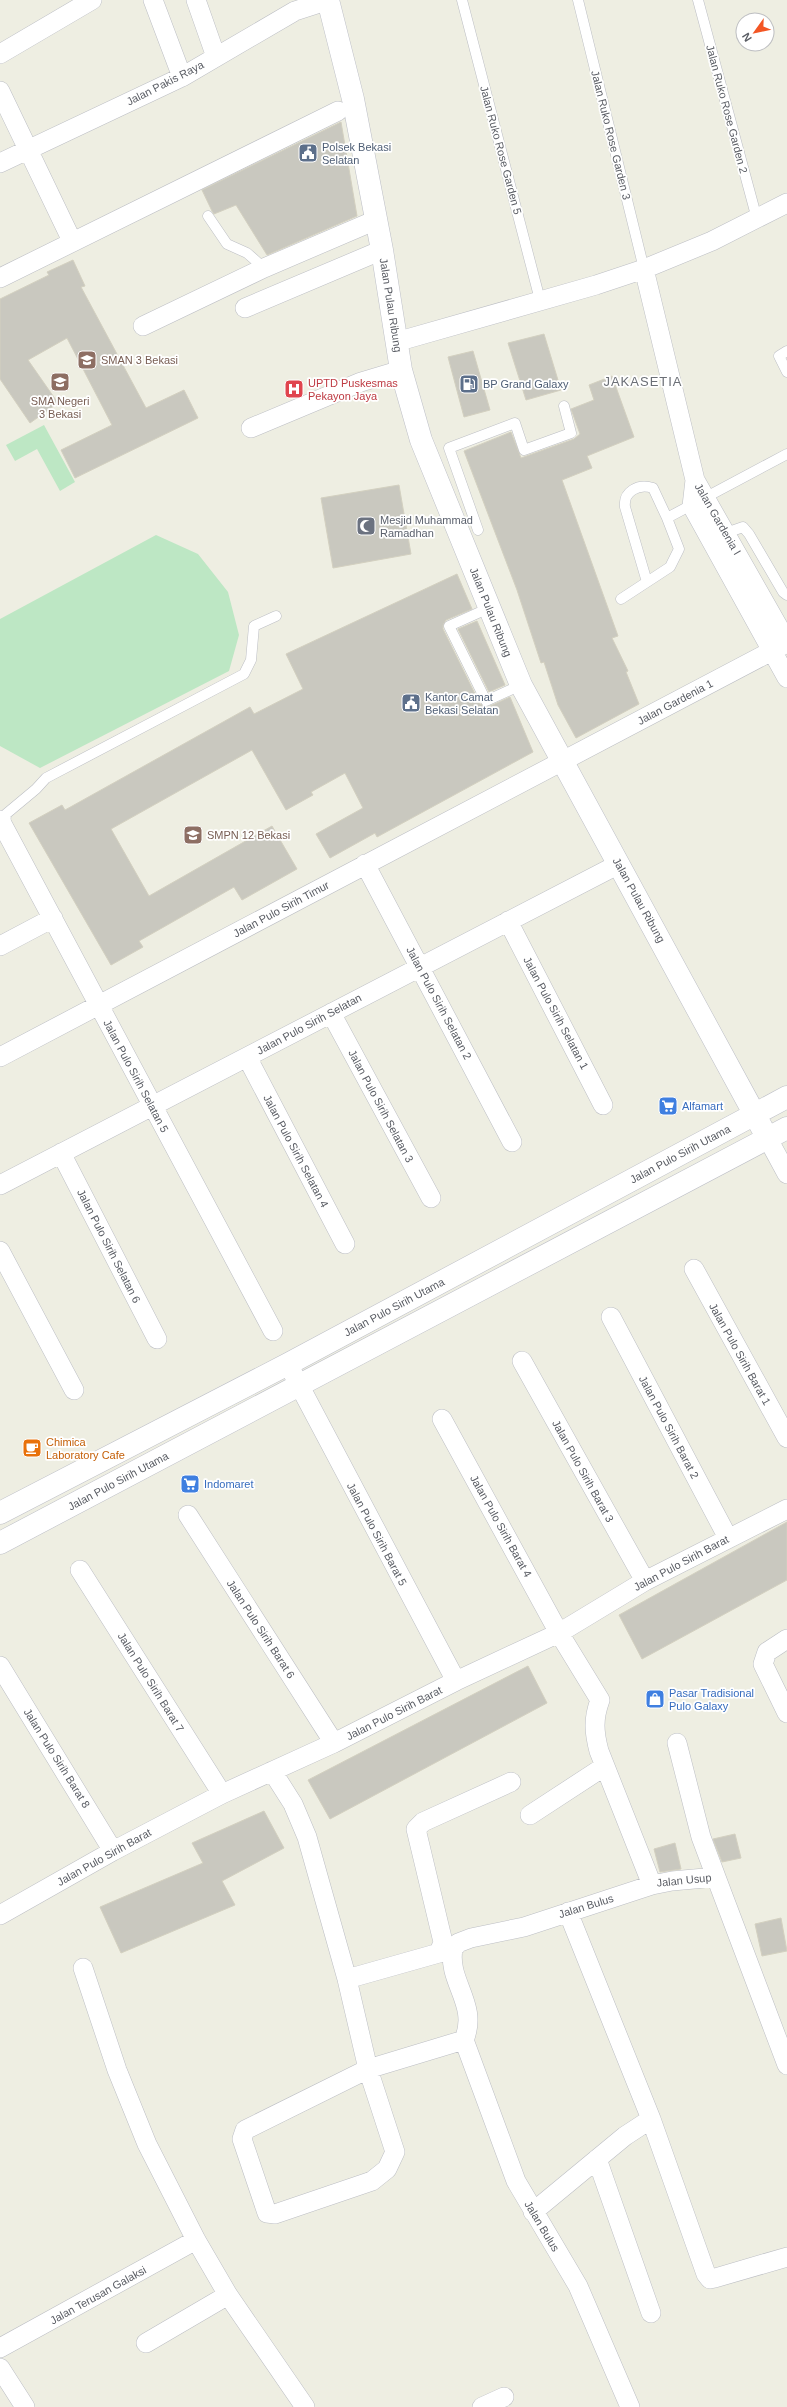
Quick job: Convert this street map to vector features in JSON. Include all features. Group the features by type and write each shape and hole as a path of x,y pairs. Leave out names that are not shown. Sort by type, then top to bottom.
{"main road":[{"name":"Jalan Pulau Ribung","path":"328,0 353,99 382,250 401,370 421,440 455,496 489,608 521,685 564,761 768,1138"},
{"name":"Jalan Pulo Sirih Utama","path":"0,1513 288,1364 787,1097"},
{"name":"Jalan Pulo Sirih Utama","path":"0,1543 787,1128"},
{"path":"680,1153 692,1177"}],"street":[{"path":"0,54 92,0"},
{"path":"153,0 182,77"},
{"path":"196,0 216,57"},
{"name":"Jalan Pakis Raya","path":"0,163 182,77 295,11 328,0"},
{"path":"0,91 29,148 72,241"},
{"path":"0,278 72,241 338,111"},
{"path":"396,342 644,269 712,241 787,203"},
{"path":"143,326 264,268 376,220"},
{"path":"245,308 382,250"},
{"name":"Jalan Gardenia I","path":"644,269 695,480 699,503 782,645"},
{"path":"251,428 361,382 401,370"},
{"name":"Jalan Gardenia I","path":"699,503 726,533 782,645"},
{"path":"782,645 787,678"},
{"name":"Jalan Gardenia 1","path":"564,761 782,645"},
{"name":"Jalan Pulo Sirih Timur","path":"0,1057 365,864 564,761"},
{"name":"Jalan Pulo Sirih Selatan 5","path":"2,826 54,918 98,1005 273,1331"},
{"name":"Jalan Pulo Sirih Selatan 2","path":"365,864 512,1142"},
{"name":"Jalan Pulo Sirih Selatan","path":"0,1185 619,864"},
{"path":"0,946 54,918"},
{"name":"Jalan Pulo Sirih Selatan 1","path":"508,921 603,1105"},
{"name":"Jalan Pulo Sirih Selatan 3","path":"331,1013 431,1198"},
{"name":"Jalan Pulo Sirih Selatan 4","path":"247,1057 345,1244"},
{"name":"Jalan Pulau Ribung","path":"768,1138 787,1174"},
{"name":"Jalan Pulo Sirih Selatan 6","path":"61,1153 157,1340"},
{"path":"0,1251 74,1390"},
{"name":"Jalan Pulo Sirih Barat 1","path":"694,1269 787,1438"},
{"name":"Jalan Pulo Sirih Barat 2","path":"611,1317 728,1538"},
{"name":"Jalan Pulo Sirih Barat 3","path":"522,1362 645,1581"},
{"name":"Jalan Pulo Sirih Barat 5","path":"288,1364 456,1681"},
{"name":"Jalan Pulo Sirih Barat 4","path":"442,1419 559,1633"},
{"name":"Jalan Pulo Sirih Barat","path":"0,1915 114,1851 222,1794 334,1744 456,1681 559,1633 645,1581 787,1509"},
{"name":"Jalan Pulo Sirih Barat 6","path":"188,1515 334,1744"},
{"name":"Jalan Pulo Sirih Barat 7","path":"80,1570 222,1794"},
{"name":"Jalan Usup","path":"559,1633 600,1700 594,1715 593,1728 605,1766 652,1885 672,1881 716,1877 787,2065"},
{"path":"787,1639 767,1652 763,1664 787,1713"},
{"name":"Jalan Pulo Sirih Barat 8","path":"0,1666 114,1851"},
{"path":"677,1743 701,1837 716,1877"},
{"path":"530,1815 605,1766"},
{"path":"272,1771 293,1804 307,1837 347,1979 368,2069 395,2152 388,2169 372,2181 280,2213 267,2213 242,2139 245,2130 368,2069 464,2040"},
{"path":"347,1979 439,1953 443,1942 416,1829 423,1822 511,1782"},
{"name":"Jalan Bulus","path":"630,2407 578,2286 516,2181 464,2040 469,2029 469,2012 453,1959 454,1946 476,1936 524,1927 652,1885"},
{"path":"568,1912 651,2119 706,2274 710,2278 715,2278 787,2257"},
{"path":"83,1968 117,2070 147,2144 196,2240 228,2295 305,2407"},
{"path":"533,2212 597,2159 651,2119"},
{"path":"597,2159 651,2313"},
{"name":"Jalan Terusan Galaksi","path":"0,2348 196,2240"},
{"path":"146,2343 228,2295"},
{"path":"0,2368 25,2407"},
{"path":"482,2407 504,2397"}],"lane":[{"name":"Jalan Ruko Rose Garden 5","path":"462,0 540,300"},
{"name":"Jalan Ruko Rose Garden 3","path":"578,0 644,269"},
{"name":"Jalan Ruko Rose Garden 2","path":"698,0 757,219"},
{"path":"208,216 226,244 246,253 264,268"},
{"path":"787,351 779,356 787,372"},
{"path":"478,530 455,496 449,448 515,423 524,450 571,433 564,406"},
{"path":"667,518 699,503 787,454"},
{"path":"620,599 647,582 670,567 679,549 653,488 638,487 625,497 625,507 647,582"},
{"path":"726,533 742,528 749,534 783,592 787,595"},
{"path":"489,608 450,626 486,701 521,685"},
{"path":"2,826 6,814 36,789 46,778 244,674 251,660 254,626 276,616"}],"green space":[{"path":"44,425 75,482 60,491 37,449 15,461 6,445"},
{"path":"156,535 198,554 228,592 239,635 229,671 40,768 0,746 0,619"}],"building":[{"name":"Polsek Bekasi Selatan","path":"341,122 357,216 267,255 236,205 214,214 202,190"},
{"path":"73,260 85,286 81,287 146,408 184,390 198,418 75,478 61,450 112,425 67,338 28,360 58,403 30,423 0,379 0,299 49,275 47,272"},
{"path":"544,334 561,390 526,400 508,343"},
{"name":"BP Grand Galaxy","path":"473,351 490,410 464,417 448,357"},
{"path":"612,376 634,437 587,456 592,468 562,480 618,636 612,638 628,671 626,672 639,704 576,738 558,705 544,662 541,663 517,590 464,451 511,432 521,458 574,439 580,434 571,409 594,400 589,385"},
{"name":"Mesjid Muhammad Ramadhan","path":"399,485 411,554 333,568 321,498"},
{"path":"457,574 472,609 446,620 443,625 443,629 480,704 488,707 510,697 533,752 377,837 375,833 330,858 316,834 363,808 345,773 311,792 313,795 286,810 252,750 111,829 149,896 272,826 297,869 242,900 234,887 139,941 143,947 111,965 29,823 62,805 65,810 250,707 254,714 303,689 286,654"},
{"path":"477,621 505,685 489,692 458,629"},
{"path":"787,1522 787,1580 642,1659 619,1615"},
{"path":"528,1666 547,1703 330,1819 308,1780"},
{"path":"264,1811 284,1848 222,1881 235,1905 121,1953 100,1907 203,1863 192,1843"},
{"path":"735,1834 741,1858 722,1862 713,1839"},
{"path":"675,1843 681,1869 660,1872 654,1849"},
{"path":"781,1918 787,1951 762,1956 755,1924"}],"place":[{"name":"Polsek Bekasi Selatan","path":"308,153"},
{"name":"SMAN 3 Bekasi","path":"87,360"},
{"name":"SMA Negeri 3 Bekasi","path":"60,382"},
{"name":"BP Grand Galaxy","path":"469,384"},
{"name":"UPTD Puskesmas Pekayon Jaya","path":"294,389"},
{"name":"Mesjid Muhammad Ramadhan","path":"366,526"},
{"name":"Kantor Camat Bekasi Selatan","path":"411,703"},
{"name":"SMPN 12 Bekasi","path":"193,835"},
{"name":"Alfamart","path":"668,1106"},
{"name":"Chimica Laboratory Cafe","path":"32,1448"},
{"name":"Indomaret","path":"190,1484"},
{"name":"Pasar Tradisional Pulo Galaxy","path":"655,1699"}],"district":[{"name":"JAKASETIA","path":"643,381"}]}
